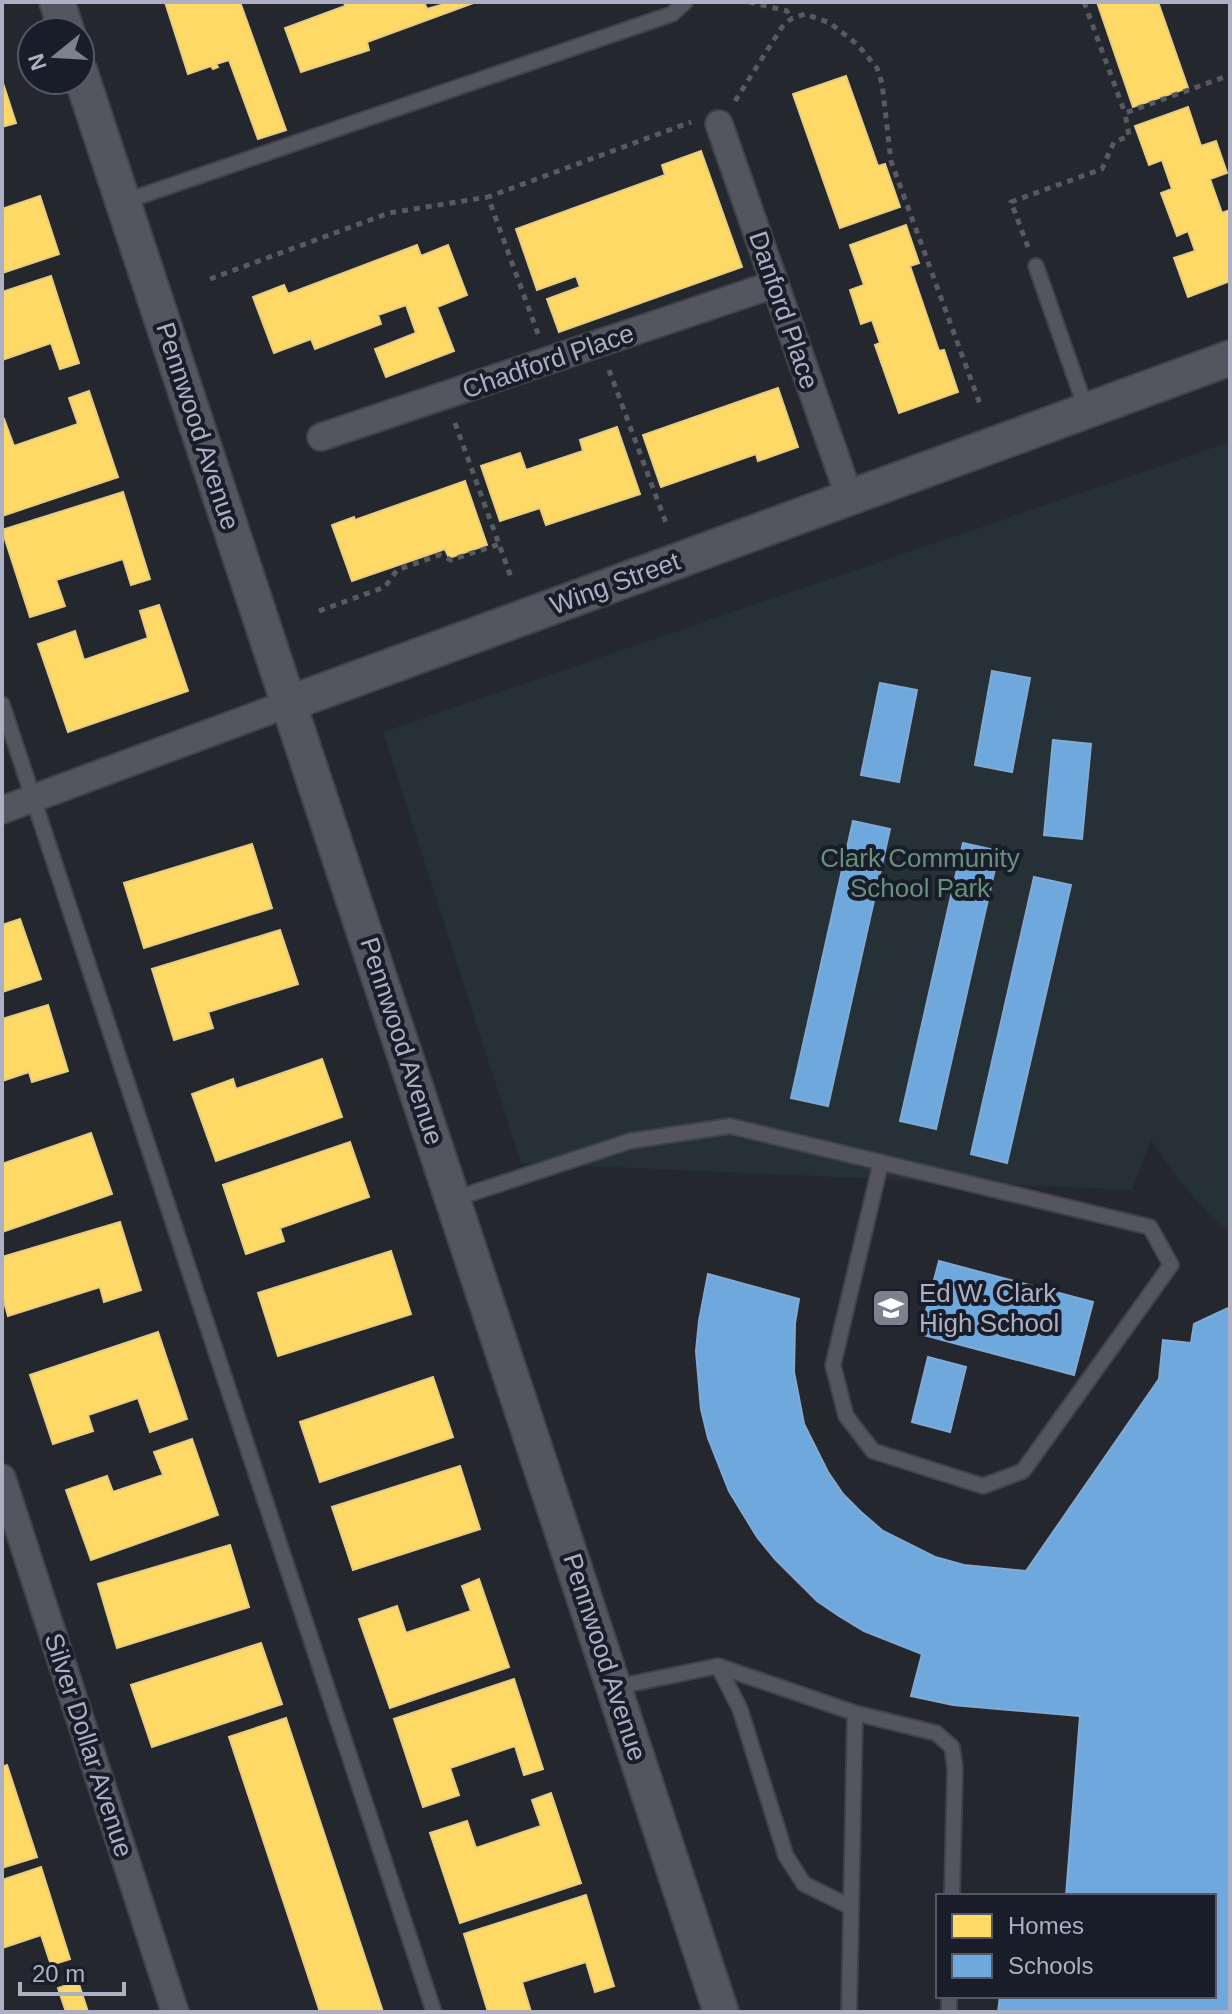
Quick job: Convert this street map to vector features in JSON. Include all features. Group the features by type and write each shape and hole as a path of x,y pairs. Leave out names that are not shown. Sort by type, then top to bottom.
{"street":[{"name":"Pennwood Avenue","path":"88,96 721,2012"},
{"name":"Danford Place","path":"719,124 849,496"},
{"name":"Chadford Place","path":"321,437 775,284"},
{"name":"Wing Street","path":"2,810 1230,358"},
{"name":"Silver Dollar Avenue","path":"2,1478 14,1556 175,2012"}],"lane":[{"path":"123,202 672,14 685,2"},
{"path":"1036,266 1086,410"},
{"path":"2,704 434,2012"},
{"path":"454,1199 630,1141 730,1126 881,1162 1150,1227 1171,1265 1023,1471 983,1486 873,1451 846,1416 833,1365 881,1162"},
{"path":"718,1666 740,1709 786,1856 804,1884 851,1907"},
{"path":"616,1687 718,1666 855,1713 936,1733 952,1747 955,1768 952,1894"},
{"path":"849,2012 855,1713"}],"path":[{"path":"749,2 787,11 791,19"},
{"path":"1036,266 1011,202 1102,169 1114,142 1129,136 1125,113 1084,2"},
{"path":"1125,113 1230,75"},
{"path":"210,279 389,213 488,197"},
{"path":"598,343 666,523"},
{"path":"445,395 512,580"},
{"path":"319,611 385,587 397,570 440,555 451,560 500,544"}],"green space":[{"name":"Clark Community School Park","path":"1230,442 1230,1232 1187,1189 1151,1140 1132,1190 521,1163 383,732"}],"building: Homes":[{"path":"165,2 240,2 286,130 258,139 229,60 216,64 218,67 213,69 211,66 188,74"},
{"path":"344,2 424,2 427,9 441,5 440,2 476,2 367,42 369,50 301,72 285,28 345,6"},
{"path":"1097,2 1158,2 1188,88 1133,107"},
{"path":"846,76 878,166 885,164 900,207 840,228 793,94"},
{"path":"2,80 16,123 2,127"},
{"path":"1188,107 1201,146 1216,141 1227,173 1210,179 1222,213 1230,210 1230,281 1188,297 1174,258 1195,251 1188,231 1177,236 1161,193 1172,189 1162,160 1149,165 1135,126"},
{"path":"701,151 742,267 559,332 547,299 580,287 576,276 537,290 516,229 665,175 662,165"},
{"path":"40,196 59,254 2,273 2,209"},
{"path":"906,225 919,263 910,266 939,351 944,350 958,392 899,413 875,345 880,343 872,320 861,324 850,290 864,285 850,245"},
{"path":"417,245 421,256 448,245 467,295 437,307 454,351 386,377 375,349 416,333 406,305 378,315 381,324 315,349 311,339 274,353 253,297 284,285 288,294"},
{"path":"51,276 79,363 60,369 51,343 2,360 2,292"},
{"path":"778,388 798,447 758,461 756,454 661,487 643,435"},
{"path":"89,391 118,477 2,516 2,420 14,446 78,424 69,398"},
{"path":"617,427 640,494 546,525 540,508 500,521 481,466 520,453 526,470 583,451 580,440"},
{"path":"465,481 487,545 449,558 445,549 352,581 332,525 354,517 355,520"},
{"path":"123,492 150,579 131,585 123,559 56,580 65,606 30,617 2,530"},
{"path":"159,605 188,691 68,732 38,644 75,631 84,660 148,638 140,611"},
{"path":"252,844 272,908 144,948 124,883"},
{"path":"20,919 41,979 2,992 2,925"},
{"path":"280,930 298,984 208,1012 213,1028 174,1040 152,969"},
{"path":"48,1005 68,1071 32,1082 29,1072 2,1081 2,1019"},
{"path":"322,1059 342,1117 216,1161 192,1094 233,1079 236,1089"},
{"path":"91,1133 112,1194 2,1232 2,1164"},
{"path":"350,1142 369,1197 280,1228 284,1241 246,1254 223,1185"},
{"path":"120,1222 141,1290 104,1302 100,1287 8,1316 2,1295 2,1257"},
{"path":"391,1251 411,1314 278,1356 258,1293"},
{"path":"158,1332 187,1419 150,1432 138,1398 88,1415 93,1431 53,1444 30,1375"},
{"path":"433,1377 453,1437 320,1482 300,1422"},
{"path":"192,1439 218,1515 91,1560 66,1490 107,1476 113,1492 163,1475 154,1452"},
{"path":"460,1466 480,1529 353,1570 332,1507"},
{"path":"230,1545 249,1607 117,1648 98,1584"},
{"path":"479,1579 509,1667 390,1708 359,1619 397,1606 406,1633 471,1611 462,1586"},
{"path":"261,1643 282,1704 152,1747 131,1685"},
{"path":"514,1679 543,1769 524,1775 515,1746 450,1768 459,1795 423,1807 394,1719"},
{"path":"286,1718 383,2012 320,2012 229,1737"},
{"path":"7,1765 37,1857 2,1868 2,1767"},
{"path":"551,1793 581,1883 460,1923 430,1833 467,1821 476,1848 541,1826 532,1800"},
{"path":"41,1867 70,1959 51,1965 41,1935 2,1948 2,1880"},
{"path":"586,1895 614,1986 595,1992 586,1962 522,1982 531,2012 488,2012 464,1934"},
{"path":"78,1981 88,2012 66,2012 58,1988"}],"building: Schools":[{"path":"992,671 1030,678 1012,772 975,765"},
{"path":"880,683 917,690 899,782 861,775"},
{"path":"1053,740 1091,744 1082,839 1044,835"},
{"path":"853,821 890,829 828,1106 791,1098"},
{"path":"963,843 999,851 936,1129 900,1121"},
{"path":"1034,877 1071,885 1007,1163 971,1154"},
{"path":"939,1261 1093,1302 1074,1375 920,1334"},
{"path":"708,1274 799,1299 794,1372 804,1424 843,1494 883,1531 935,1557 964,1565 1026,1571 1159,1379 1163,1340 1191,1343 1194,1324 1230,1307 1230,2012 998,2012 1000,1998 1216,1998 1216,1894 1066,1894 1080,1716 953,1705 911,1696 922,1654 864,1631 839,1616 817,1601 775,1559 757,1537 729,1491 708,1438 701,1409 696,1351"},
{"path":"928,1357 966,1367 950,1432 912,1422"}],"place":[{"name":"Ed W. Clark High School","path":"891,1308"}]}
